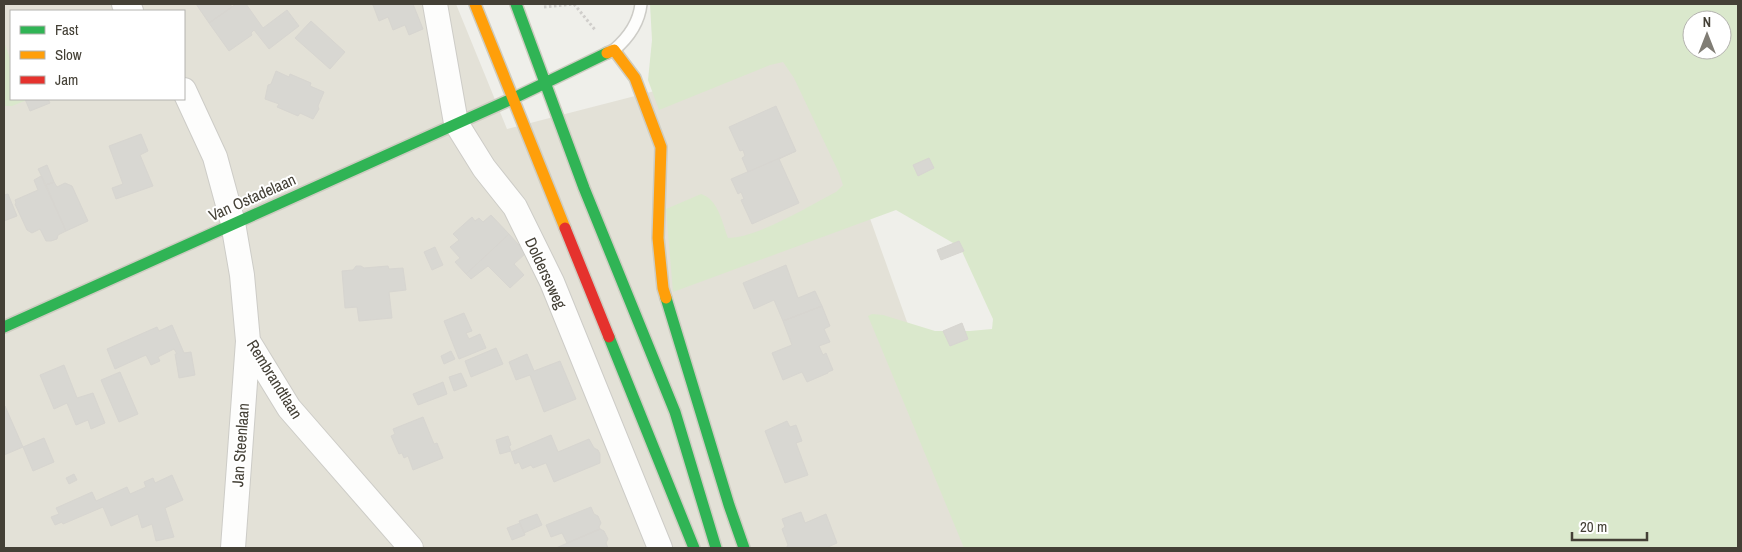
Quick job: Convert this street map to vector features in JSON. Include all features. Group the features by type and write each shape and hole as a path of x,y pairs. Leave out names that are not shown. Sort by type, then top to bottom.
{"street":[{"name":"Dolderseweg","path":"435,4 456,123 484,168 515,207 552,282 660,548"},
{"name":"Dolderseweg","path":"475,4 694,548"},
{"path":"516,4 584,188 675,412 716,548"},
{"path":"514,98 614,50 635,78 661,147 658,238 664,288 729,505 744,548"},
{"name":"Rembrandtlaan","path":"185,92 215,157 233,223 242,275 248,341 290,408 411,548"},
{"name":"Van Ostadelaan","path":"4,327 514,98"},
{"name":"Jan Steenlaan","path":"233,548 248,341"}],"lane":[{"path":"614,50 630,34 637,21 641,4"}],"path":[{"path":"574,4 614,50"}],"shaded area":[{"path":"4,4 456,4 507,129 810,51 988,548 4,548"}],"green space":[{"path":"650,4 1738,4 1738,548 964,548 868,316 872,314 883,315 935,331 992,329 993,319 960,247 896,210 673,292 666,209 701,194 712,201 721,218 728,238 740,237 783,220 836,192 843,185 794,78 783,62 770,65 659,110 648,80 652,40"},
{"path":"4,42 10,58 10,100 27,100 12,106 4,106"}],"building":[{"path":"196,4 230,4 232,7 209,23"},
{"path":"236,4 246,4 263,28 287,10 299,26 269,49 254,30 251,33 252,35 229,51 209,23"},
{"path":"371,4 413,4 423,29 409,35 405,25 393,30 388,17 379,21"},
{"path":"311,21 345,52 330,69 295,38"},
{"path":"276,71 289,77 290,74 311,83 310,86 324,92 318,106 319,109 313,119 300,113 298,116 277,107 279,104 265,99 268,85 271,84"},
{"path":"25,100 48,100 50,103 30,111"},
{"path":"776,106 796,151 748,172 742,158 745,156 743,150 740,151 729,127"},
{"path":"141,134 148,151 140,155 153,186 116,199 112,188 123,184 109,146"},
{"path":"796,151 779,159 799,203 752,224 741,200 744,199 741,192 738,194 731,179"},
{"path":"929,158 934,168 918,176 913,165"},
{"path":"47,165 54,182 46,185 38,169"},
{"path":"41,176 66,231 58,235 57,239 51,241 46,241 40,229 32,233 27,230 15,204 15,200 38,190 34,180"},
{"path":"54,182 57,187 65,183 72,186 88,221 66,231 46,185"},
{"path":"8,194 17,216 4,221 4,195"},
{"path":"491,215 509,234 466,274 455,262 460,258 450,247 459,240 453,234 472,217 475,221 479,218 483,222"},
{"path":"509,234 526,253 514,264 524,275 510,288 488,266 471,279 466,274"},
{"path":"959,241 964,251 941,260 937,250"},
{"path":"435,247 443,265 432,270 424,252"},
{"path":"786,265 798,298 815,291 822,306 783,321 774,300 754,309 743,283"},
{"path":"356,266 364,268 388,266 389,269 403,268 406,290 389,292 392,318 359,321 357,307 345,308 342,271 353,270"},
{"path":"822,306 830,326 824,329 830,342 819,346 823,355 826,353 833,370 807,382 802,372 783,380 772,353 792,345 783,321"},
{"path":"464,313 472,331 466,333 469,339 480,334 486,348 459,359 444,321"},
{"path":"962,323 968,339 950,346 943,331"},
{"path":"172,325 184,353 191,352 195,375 179,378 175,354 177,354 174,349 158,357 160,361 151,365 146,355 115,369 107,349 157,327 159,331"},
{"path":"496,348 503,364 471,377 465,361"},
{"path":"451,351 455,359 444,364 441,356"},
{"path":"527,354 534,371 560,361 576,399 544,412 530,375 516,380 509,362"},
{"path":"64,365 77,398 93,393 105,423 91,429 88,420 76,425 67,403 54,409 40,375"},
{"path":"120,372 138,414 119,422 101,380"},
{"path":"461,373 467,386 454,391 449,377"},
{"path":"443,382 447,394 418,405 413,394"},
{"path":"4,407 23,447 4,455"},
{"path":"423,417 434,444 437,443 443,458 413,470 408,456 404,458 402,453 399,454 391,436 395,434 393,429"},
{"path":"787,421 790,427 796,425 802,441 796,443 808,475 785,483 765,431"},
{"path":"551,435 558,452 589,439 600,454 600,463 554,482 546,463 533,468 531,465 522,469 519,462 515,464 511,452"},
{"path":"508,436 511,451 500,454 496,440"},
{"path":"44,438 54,462 33,471 23,447"},
{"path":"74,474 77,480 69,484 66,478"},
{"path":"172,475 183,500 165,508 174,537 156,541 152,524 142,528 138,514 111,526 103,507 63,524 62,522 55,525 51,517 59,514 56,508 92,492 96,501 127,487 130,494 146,487 144,482 153,478 155,483"},
{"path":"591,507 601,523 600,529 567,543 562,533 551,537 546,525"},
{"path":"801,512 805,523 826,514 837,543 829,548 786,548 788,545 782,529 785,527 782,519"},
{"path":"537,514 542,525 524,533 519,521"},
{"path":"520,523 525,535 512,540 507,528"},
{"path":"600,529 604,531 608,539 606,543 608,548 556,548"}],"traffic: fast":[{"path":"516,4 584,188 675,412 716,548"},
{"path":"4,327 514,98 607,53"},
{"path":"666,298 729,505 744,548"},
{"path":"609,337 694,548"}],"traffic: slow":[{"path":"475,4 565,228"},
{"path":"607,53 614,50 635,78 661,147 658,238 663,288 666,298"}],"traffic: jam":[{"path":"565,228 609,337"}]}
